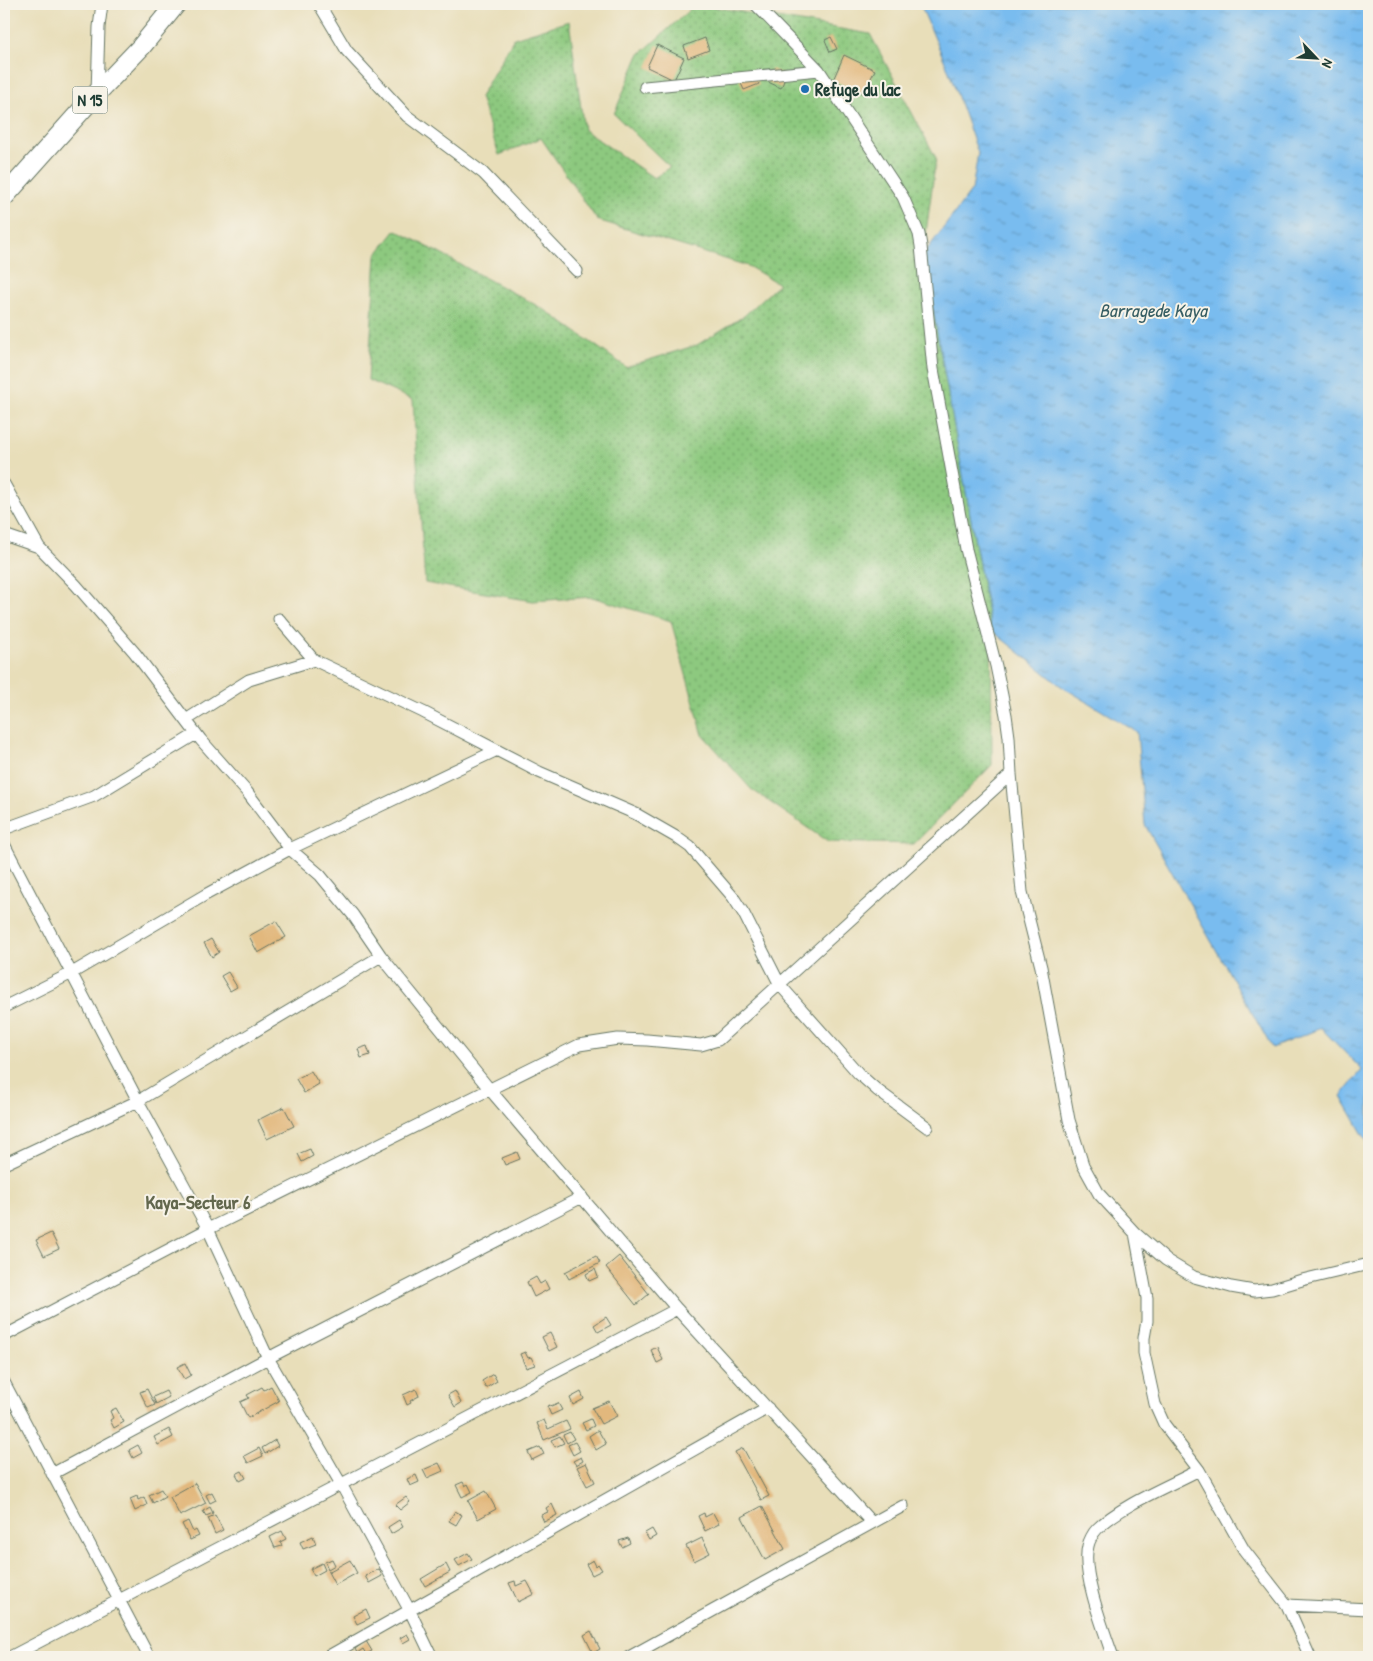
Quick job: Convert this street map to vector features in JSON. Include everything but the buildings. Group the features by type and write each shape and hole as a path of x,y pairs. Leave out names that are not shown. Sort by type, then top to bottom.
{"main road":[{"name":"N 15","path":"4,197 97,93 141,48 176,4"}],"street":[{"path":"97,93 99,27 102,4"},
{"path":"319,4 347,51 407,116 483,173 577,271"},
{"path":"755,4 819,70 902,197 919,234 933,369 966,549 996,666 1006,714 1022,892 1041,967 1069,1120 1083,1165 1098,1194 1135,1233 1166,1260 1194,1277 1254,1291 1272,1289 1369,1264"},
{"path":"645,87 819,70"},
{"path":"4,484 39,547 76,585 135,654 196,734 247,792 290,849 326,882 381,956 491,1091 677,1309 872,1523"},
{"path":"4,535 39,547"},
{"path":"279,619 314,660 423,712 495,751 636,814 690,847 733,897 744,914 780,985 859,1074 876,1090 927,1127"},
{"path":"186,720 249,680 314,660"},
{"path":"4,830 94,796 196,734"},
{"path":"4,1007 72,973 205,895 290,849 495,751"},
{"path":"4,1336 208,1229 579,1046 618,1039 701,1045 718,1040 1010,774"},
{"path":"4,844 138,1101 208,1229 268,1358 341,1484 410,1611 432,1657"},
{"path":"4,1164 138,1101 381,956"},
{"path":"52,1474 268,1358 582,1197"},
{"path":"1135,1233 1147,1298 1144,1353 1155,1404 1164,1424 1200,1470 1244,1550 1287,1605 1310,1657"},
{"path":"10,1657 677,1309"},
{"path":"4,1382 149,1657"},
{"path":"327,1657 768,1408"},
{"path":"1113,1657 1097,1611 1088,1566 1088,1546 1096,1530 1126,1507 1200,1470"},
{"path":"629,1657 903,1506"},
{"path":"1287,1605 1369,1609"}],"green space":[{"path":"696,4 870,34 936,158 923,255 991,630 992,765 914,844 828,842 751,789 703,735 671,621 592,597 533,601 425,583 413,400 368,380 376,255 396,230 545,310 626,367 697,345 744,316 779,284 748,266 597,220 541,138 499,155 480,97 514,38 569,21 584,130 654,178 670,167 614,114 639,55"}],"water":[{"name":"Barragede Kaya","path":"920,4 1369,4 1369,1145 1341,1096 1362,1070 1321,1028 1272,1048 1145,825 1137,732 1061,686 991,630 923,255 972,190 978,153 948,69"}],"place":[{"name":"Refuge du lac","path":"805,89"}],"district":[{"name":"Kaya-Secteur 6","path":"198,1202"}]}
